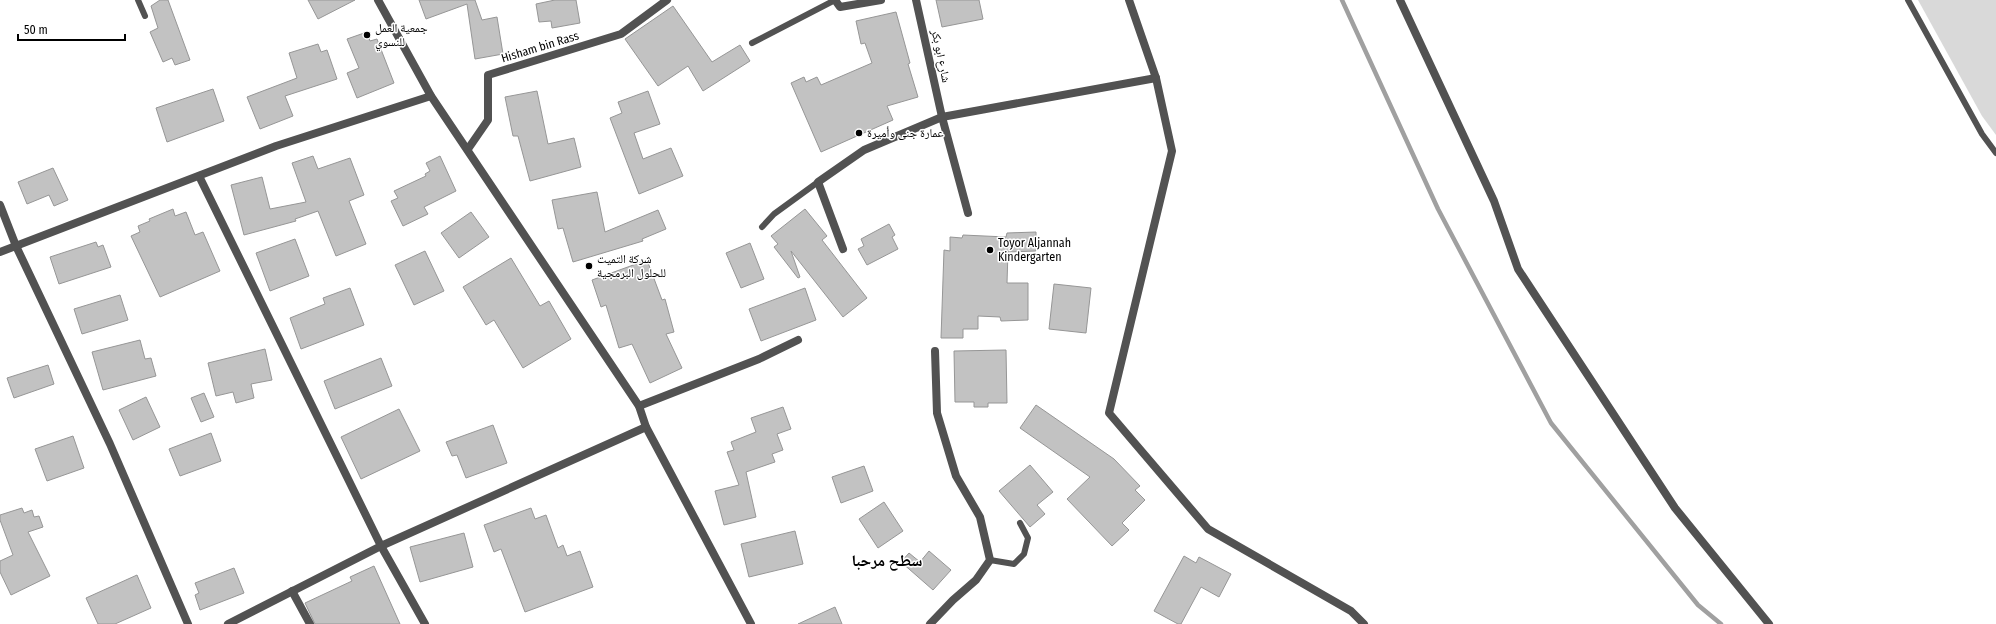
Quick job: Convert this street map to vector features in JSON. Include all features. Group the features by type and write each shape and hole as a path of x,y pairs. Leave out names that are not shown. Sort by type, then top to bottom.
{"street":[{"path":"378,0 431,96 639,406 646,427 751,624"},
{"name":"Hisham bin Rass","path":"468,149 488,120 488,75 621,34 667,0"},
{"path":"835,0 840,7 882,0"},
{"name":"شارع ابو بكر","path":"916,0 942,117 968,213"},
{"path":"1129,0 1156,78 1172,151 1109,413 1208,529 1351,611 1361,623"},
{"path":"1400,0 1494,201 1518,269 1675,508 1769,624"},
{"path":"843,249 818,182 864,150 942,117 1156,78"},
{"path":"0,252 276,146 431,96"},
{"path":"199,176 381,546 425,624"},
{"path":"0,205 16,246 110,444 188,624"},
{"path":"639,406 759,359 798,340"},
{"path":"930,624 953,600 976,580 990,560 980,517 956,476 937,413 934,351"},
{"path":"228,624 381,546 646,427"},
{"path":"292,591 310,624"}],"lane":[{"path":"138,0 145,16"},
{"path":"752,43 835,0"},
{"path":"1908,0 1982,134 1996,153"},
{"path":"762,227 774,214 818,182"},
{"path":"990,560 1014,564 1024,554 1028,538 1020,523"}],"shaded area":[{"path":"1918,0 1996,0 1996,135 1982,116"}],"building":[{"path":"160,0 168,0 190,60 175,65 172,58 163,62 150,32 158,28 151,6"},
{"path":"308,0 355,0 318,19"},
{"path":"419,0 475,0 482,20 497,17 503,54 475,59 467,4 426,19"},
{"path":"555,0 576,0 580,23 552,28 551,21 539,22 536,4"},
{"path":"936,0 979,0 983,19 942,27"},
{"path":"673,6 712,62 740,45 750,61 703,91 688,66 658,86 625,39"},
{"path":"896,12 910,63 908,64 918,97 887,106 893,120 821,152 791,83 804,77 806,82 817,77 821,85 872,63 865,43 861,44 856,21"},
{"path":"367,32 370,41 377,39 394,83 357,98 347,73 359,68 347,39"},
{"path":"318,44 321,52 327,50 337,79 285,96 293,116 260,129 247,97 297,78 289,53"},
{"path":"213,89 224,121 167,142 156,108"},
{"path":"537,91 548,144 574,138 581,167 530,181 518,136 513,136 505,97"},
{"path":"648,91 660,124 634,133 643,159 671,148 683,176 639,194 610,118 622,113 618,102"},
{"path":"313,156 318,169 350,158 364,195 349,201 366,244 336,256 318,211 295,219 296,221 244,235 231,185 262,177 270,209 306,202 292,163"},
{"path":"440,156 456,191 424,207 428,214 403,226 391,201 398,198 394,191 426,176 425,174 430,171 426,163"},
{"path":"53,168 68,200 54,206 49,195 27,204 18,182"},
{"path":"597,192 605,232 658,210 666,229 642,239 643,241 573,262 563,228 558,229 552,200"},
{"path":"173,209 175,216 186,212 195,235 203,232 220,271 160,297 131,236 140,232 138,226 150,221 149,219"},
{"path":"805,209 827,236 822,240 867,298 843,317 791,251 800,277 798,278 774,247 778,244 771,236"},
{"path":"471,212 489,237 459,258 441,233"},
{"path":"889,224 895,235 892,237 898,249 867,265 858,249 864,246 861,239"},
{"path":"1036,232 1036,251 1008,252 1007,283 1028,283 1028,320 1001,321 1000,317 978,316 978,329 963,329 963,338 941,338 944,250 950,251 950,237 962,238 963,235 1006,237 1007,233"},
{"path":"295,239 309,276 270,291 256,253"},
{"path":"96,242 98,247 103,245 111,267 59,284 50,257"},
{"path":"750,243 764,279 741,288 726,253"},
{"path":"425,251 444,291 414,305 395,265"},
{"path":"511,258 540,306 549,301 571,339 523,368 494,320 486,325 463,287"},
{"path":"647,260 662,300 665,299 674,332 666,334 682,368 650,383 632,344 619,348 606,305 601,307 592,280"},
{"path":"1054,284 1091,288 1086,333 1049,329"},
{"path":"350,288 364,325 301,349 290,318 325,304 323,298"},
{"path":"805,288 816,320 761,341 749,309"},
{"path":"120,295 128,320 82,334 74,309"},
{"path":"140,340 145,359 151,358 156,376 103,390 92,352"},
{"path":"265,349 272,380 251,384 254,398 236,403 233,392 216,396 208,363"},
{"path":"1006,350 1007,403 988,403 988,407 974,407 974,402 955,402 954,351"},
{"path":"381,358 392,386 335,409 324,381"},
{"path":"48,365 54,384 14,398 7,378"},
{"path":"204,393 214,417 201,422 191,398"},
{"path":"146,397 160,427 133,440 119,410"},
{"path":"1036,405 1114,459 1140,486 1135,490 1145,500 1122,523 1129,530 1112,546 1067,499 1090,477 1020,428"},
{"path":"783,407 791,429 777,434 783,450 772,454 775,462 746,472 756,517 724,525 715,491 739,485 727,452 734,450 731,442 756,432 751,418"},
{"path":"399,409 420,451 361,479 341,437"},
{"path":"493,425 507,463 466,478 457,455 452,456 446,442"},
{"path":"211,433 221,461 180,476 169,449"},
{"path":"73,436 84,468 47,481 35,449"},
{"path":"1030,465 1053,492 1037,505 1045,514 1030,527 999,491"},
{"path":"864,466 873,491 841,503 832,477"},
{"path":"884,502 903,531 878,548 859,519"},
{"path":"22,508 24,513 32,510 34,517 39,516 43,527 28,532 50,576 11,595 0,572 0,561 13,555 0,520 0,515"},
{"path":"531,508 535,519 546,515 558,548 563,545 567,556 580,551 593,587 525,612 501,549 494,552 484,525"},
{"path":"795,531 803,564 749,577 741,544"},
{"path":"464,533 473,567 420,582 410,547"},
{"path":"929,551 951,570 933,590 901,562 909,553 920,562"},
{"path":"1184,556 1196,563 1199,557 1231,574 1219,597 1201,587 1181,624 1178,624 1154,611"},
{"path":"374,566 400,624 315,624 305,603 352,581 350,577"},
{"path":"234,568 244,593 200,610 195,595 199,593 195,583"},
{"path":"137,575 151,608 115,624 98,624 86,598"},
{"path":"835,607 842,624 798,624"}],"waterway":[{"path":"1342,0 1438,209 1551,423 1698,605 1721,624"}],"place":[{"name":"جمعية العمل للنسوي","path":"367,35"},
{"name":"عمارة جنى وأميرة","path":"859,133"},
{"name":"Toyor Aljannah Kindergarten","path":"990,250"},
{"name":"شركة التميت للحلول البرمجية","path":"589,266"}],"district":[{"name":"سطح مرحبا","path":"887,560"}]}
